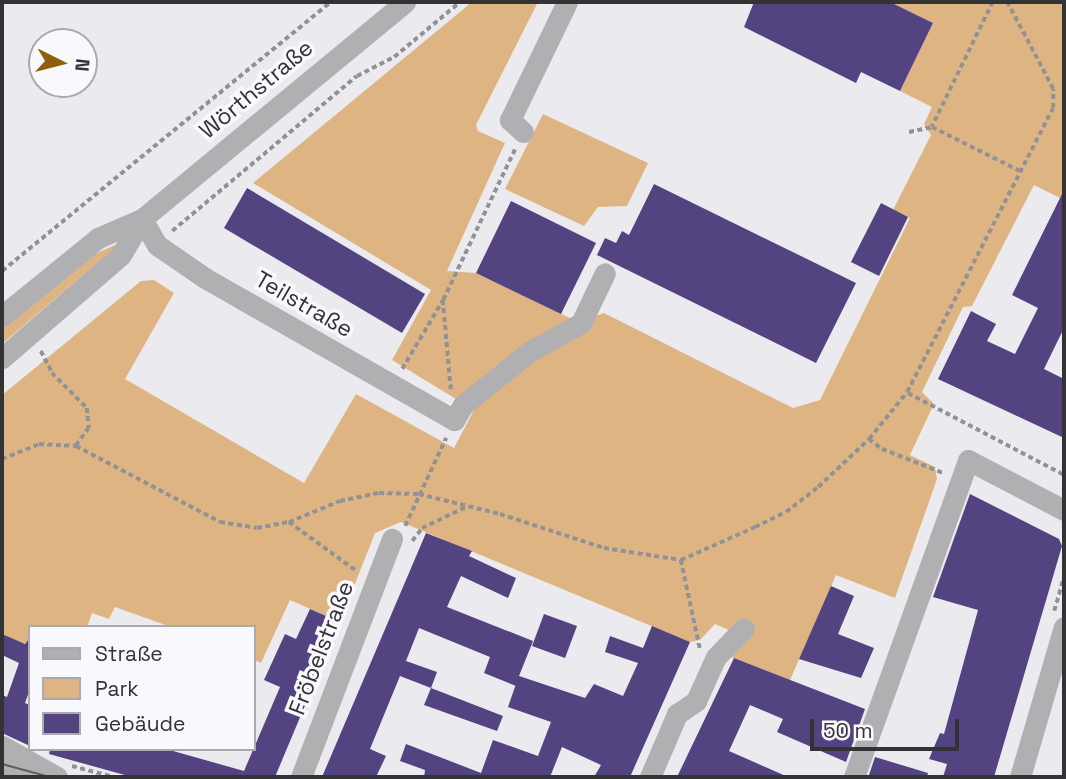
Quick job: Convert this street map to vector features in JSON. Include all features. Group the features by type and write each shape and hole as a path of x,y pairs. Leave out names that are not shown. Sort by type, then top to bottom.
{"street":[{"name":"Wörthstraße","path":"2,316 98,238 142,219 405,2"},
{"path":"523,131 510,120 567,2"},
{"name":"Wörthstraße","path":"2,358 121,255 142,219"},
{"name":"Teilstraße","path":"142,219 157,245 205,278 454,420"},
{"path":"454,420 463,405 529,352 580,323 605,273"},
{"path":"854,777 963,470 1064,510"},
{"name":"Fröbelstraße","path":"301,777 402,540"},
{"path":"1020,777 1064,627"},
{"path":"650,777 677,714 695,701 716,657 744,628"},
{"path":"2,746 29,768"},
{"path":"2,754 29,768"},
{"path":"2,769 63,771"}],"path":[{"path":"2,271 331,2"},
{"path":"157,245 357,76 394,57 460,2"},
{"path":"932,127 993,2"},
{"path":"2,459 39,444 76,446 220,522 257,528 289,522 340,500 379,493 419,494 468,506 604,548 681,560 786,512 869,439 907,393 1021,172 1055,99 1007,2"},
{"path":"909,132 932,127 1021,172"},
{"path":"393,385 443,300 523,131"},
{"path":"402,540 419,494 454,420 443,300"},
{"path":"30,355 39,347 52,373 87,408 89,428 76,446"},
{"path":"907,393 1064,475"},
{"path":"869,439 882,449 963,470"},
{"path":"402,540 468,506"},
{"path":"289,522 364,575"},
{"path":"681,560 696,647 716,657"},
{"path":"63,771 114,777"}],"green space":[{"path":"472,2 538,2 476,125 478,131 505,143 447,271 476,273 578,322 604,313 793,408 820,400 910,218 893,210 931,135 924,124 932,107 900,91 933,23 890,2 1064,2 1064,200 1034,185 972,306 963,307 922,392 934,404 910,455 935,467 937,479 895,598 836,575 790,680 731,657 738,634 715,624 700,640 690,642 401,522 375,533 340,622 290,600 261,663 256,661 256,625 165,625 115,607 109,619 92,613 88,625 28,625 28,644 2,637 2,395 141,281 154,280 174,293 125,379 304,483 356,394 454,448 474,410 392,360 431,290 253,183"},
{"path":"543,114 648,163 627,206 598,207 584,226 505,189"},
{"path":"117,244 2,344 2,327 82,260"}],"building":[{"path":"754,2 890,2 933,23 900,91 861,72 856,83 744,27"},
{"path":"654,184 856,283 816,363 597,255 605,238 616,243 622,231 629,235"},
{"path":"247,188 425,294 402,333 224,228"},
{"path":"1064,190 1064,328 1044,369 1064,379 1064,438 938,379 971,311 996,324 987,341 1015,354 1038,308 1012,295"},
{"path":"511,201 596,243 561,314 476,273"},
{"path":"881,203 908,217 879,276 851,262"},
{"path":"970,494 1059,539 1062,546 994,777 943,777 947,764 929,759 940,733 944,734 978,610 933,597"},
{"path":"426,533 472,551 469,556 516,578 508,598 461,576 447,607 533,641 519,676 585,698 594,684 623,696 638,663 605,652 610,636 643,648 652,626 690,642 630,777 594,777 601,765 562,747 550,777 424,777 425,770 400,761 406,744 481,773 493,740 538,756 551,722 508,707 515,686 484,673 490,657 419,628 406,661 437,672 431,688 400,676 370,749 386,756 376,777 322,777"},
{"path":"831,586 854,596 838,634 874,648 861,678 799,659"},
{"path":"310,609 340,622 275,777 132,777 49,754 50,751 173,751 244,771 253,751 256,751 256,743 280,687 264,680 285,634 296,639"},
{"path":"544,614 577,626 565,658 532,646"},
{"path":"2,634 25,644 28,640 28,695 25,703 28,704 28,745 2,733 2,695 7,697 19,663 2,655"},
{"path":"734,658 865,709 846,762 777,732 783,719 750,705 729,751 788,777 677,777"},
{"path":"431,688 503,716 497,731 424,705"},
{"path":"875,757 928,773 927,777 869,775"}],"tram line":[{"path":"2,764 50,777"}]}
